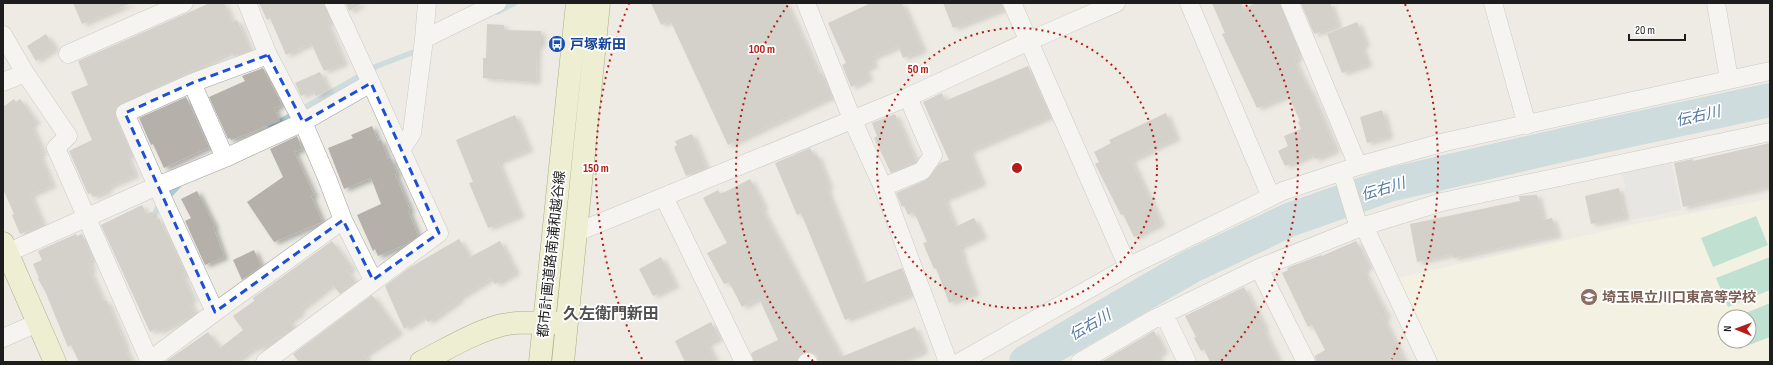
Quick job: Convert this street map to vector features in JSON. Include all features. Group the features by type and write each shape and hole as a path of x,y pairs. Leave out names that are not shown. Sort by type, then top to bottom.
{"street":[{"path":"68,54 184,3"},
{"path":"247,3 268,55 303,122 343,220 373,280"},
{"path":"276,359 373,280 439,233 334,3"},
{"path":"401,150 412,133 427,3"},
{"path":"424,39 497,3"},
{"name":"都市計画道路南浦和越谷線","path":"540,362 577,3"},
{"name":"都市計画道路南浦和越谷線","path":"563,362 599,3"},
{"path":"806,3 852,119 883,187 948,362"},
{"path":"1012,3 1128,267"},
{"path":"575,233 908,97 1029,41 1116,3"},
{"path":"1189,3 1272,197"},
{"path":"1290,3 1350,169 1362,227 1428,362"},
{"path":"1493,3 1527,125"},
{"path":"1716,3 1729,80"},
{"path":"3,35 25,73 68,136 56,148 150,361 215,312 343,220"},
{"path":"215,312 125,113 192,83 268,55"},
{"path":"960,362 1128,267 1272,197 1350,169 1445,142 1770,71"},
{"path":"3,82 25,73"},
{"path":"192,83 225,158"},
{"path":"54,362 5,248 86,218 157,186 225,158 303,122 371,83"},
{"path":"883,187 922,171 933,155 908,97"},
{"path":"1080,362 1164,314 1259,268 1362,227 1442,202 1770,132"},
{"path":"664,197 744,362"},
{"path":"1259,268 1306,362"},
{"path":"1164,314 1187,362"},
{"path":"3,338 37,323"},
{"path":"421,362 483,331 504,325 544,323 567,324"}],"highlighted area":[{"path":"268,55 303,122 371,83 439,233 373,280 343,220 215,312 125,113 192,83"}],"shaded area":[{"path":"1671,161 1682,210 1632,220 1622,172"},
{"name":"埼玉県立川口東高等学校","path":"1770,199 1770,362 1439,362 1398,278 1641,223"}],"green space":[{"path":"1756,216 1768,245 1713,267 1701,238"},
{"path":"1770,257 1770,290 1728,307 1716,278"},
{"path":"1770,303 1770,337 1757,342 1757,309 1755,309"}],"building":[{"path":"73,3 131,3 82,24"},
{"path":"210,3 224,3 232,22 237,20 250,50 234,56 232,53 227,54 117,107 115,117 132,154 127,156 135,175 107,187 108,190 93,197 91,193 88,194 69,151 92,140 71,92 88,85 78,61"},
{"path":"259,3 324,3 331,20 327,23 344,63 324,71 311,43 286,55 270,18 267,20"},
{"path":"346,3 363,3 349,11"},
{"path":"651,3 786,3 819,74 822,73 832,96 728,145 670,20 661,25"},
{"path":"871,3 902,3 923,50 903,58 898,46 871,58 874,65 865,69 869,78 851,87 842,65 846,63 828,23"},
{"path":"943,3 1002,3 1003,9 953,28"},
{"path":"1212,3 1241,3 1243,9 1256,3 1280,3 1298,49 1296,50 1299,58 1294,60 1308,89 1309,88 1336,150 1315,159 1313,154 1285,166 1278,151 1288,146 1284,136 1301,129 1298,122 1300,121 1288,95 1257,108 1222,34 1225,33"},
{"path":"1301,3 1330,3 1338,26 1314,34"},
{"path":"1357,22 1366,44 1361,46 1368,64 1342,73 1327,34"},
{"path":"487,24 504,25 504,30 541,31 541,45 537,45 536,82 483,78 483,58 486,58"},
{"path":"46,34 55,48 36,61 27,46"},
{"path":"1028,66 1050,116 969,151 982,183 944,199 955,227 974,218 983,236 959,247 975,293 949,303 936,268 934,269 923,243 927,242 914,212 908,215 904,206 902,207 896,193 926,180 940,163 949,160 923,102 942,93 945,101"},
{"path":"263,68 282,105 274,108 280,121 231,140 230,138 228,139 209,97 245,81 242,76"},
{"path":"320,72 329,90 316,96 313,91 301,96 295,83"},
{"path":"186,97 209,147 164,168 153,144 151,145 139,118"},
{"path":"14,99 16,102 20,99 36,121 31,125 43,153 39,154 52,185 30,195 43,225 20,234 12,215 14,214 3,189 3,107"},
{"path":"1382,110 1389,136 1367,143 1360,117"},
{"path":"1166,113 1176,138 1131,160 1161,223 1134,237 1095,164 1099,162 1094,152 1111,143 1109,140"},
{"path":"895,114 916,162 891,173 874,138 877,136 872,123"},
{"path":"515,115 529,149 498,162 520,215 488,228 469,183 473,182 456,140"},
{"path":"372,126 378,141 381,140 388,159 390,157 397,173 395,174 410,210 408,211 418,236 407,244 378,256 375,249 373,251 357,215 381,204 371,178 344,189 328,148 353,138 351,135"},
{"path":"692,134 706,168 686,176 674,147 677,145 675,141"},
{"path":"297,136 302,149 294,152 314,195 311,196 322,222 274,242 247,202 283,177 270,149"},
{"path":"1770,143 1770,186 1683,207 1674,163 1693,159 1693,161"},
{"path":"810,148 814,156 817,155 829,186 826,187 831,201 864,283 902,268 911,294 845,320 801,213 797,215 775,163"},
{"path":"750,179 764,207 761,208 841,357 915,327 924,351 898,362 818,362 817,356 808,352 801,353 797,362 754,362 751,353 778,340 759,298 742,307 729,282 724,284 707,253 727,243 703,198 718,190 720,193 725,192"},
{"path":"1619,188 1625,217 1591,224 1585,196"},
{"path":"197,191 215,227 213,227 224,257 205,265 185,221 191,218 181,199"},
{"path":"1537,195 1543,220 1552,218 1557,235 1453,258 1452,254 1417,262 1410,224 1520,201 1519,196"},
{"path":"142,205 146,214 152,212 156,220 159,218 164,230 165,229 186,274 182,275 193,299 189,301 195,314 158,332 157,329 150,332 101,225"},
{"path":"76,234 77,236 82,234 93,259 89,260 92,269 89,270 103,302 106,300 131,362 79,362 71,345 68,347 45,291 38,279 39,278 33,264 42,260 38,251"},
{"path":"459,239 470,257 500,241 516,272 495,284 491,278 458,298 459,300 428,322 424,316 404,329 385,286 409,268"},
{"path":"332,241 352,268 347,271 355,282 340,294 332,284 299,310 301,312 289,321 294,328 281,337 280,335 260,349 259,346 254,349 253,348 235,362 165,362 208,332 220,348 243,330 233,316 254,301 253,298"},
{"path":"1356,241 1369,267 1363,270 1387,316 1383,318 1405,362 1316,362 1315,356 1325,350 1312,325 1308,327 1282,273 1288,270 1287,268 1321,255 1322,256"},
{"path":"254,250 261,266 242,280 233,260"},
{"path":"661,257 675,285 653,296 639,269"},
{"path":"1244,287 1265,328 1263,329 1279,362 1210,362 1204,349 1201,351 1194,338 1196,337 1185,316"},
{"path":"372,295 399,332 364,355 369,362 299,362 293,354"},
{"path":"711,322 719,338 707,344 716,362 685,362 675,341"},
{"path":"1154,331 1164,351 1157,355 1160,362 1101,362"}],"waterway":[{"path":"497,12 515,3"},
{"path":"271,127 377,66 419,50"},
{"name":"伝右川","path":"1026,362 1190,267 1289,220 1389,185 1593,138 1770,100"},
{"path":"151,222 158,207 179,185"}],"place":[{"name":"戸塚新田","path":"557,44"},
{"name":"埼玉県立川口東高等学校","path":"1589,297"}],"district":[{"name":"久左衛門新田","path":"611,313"}]}
